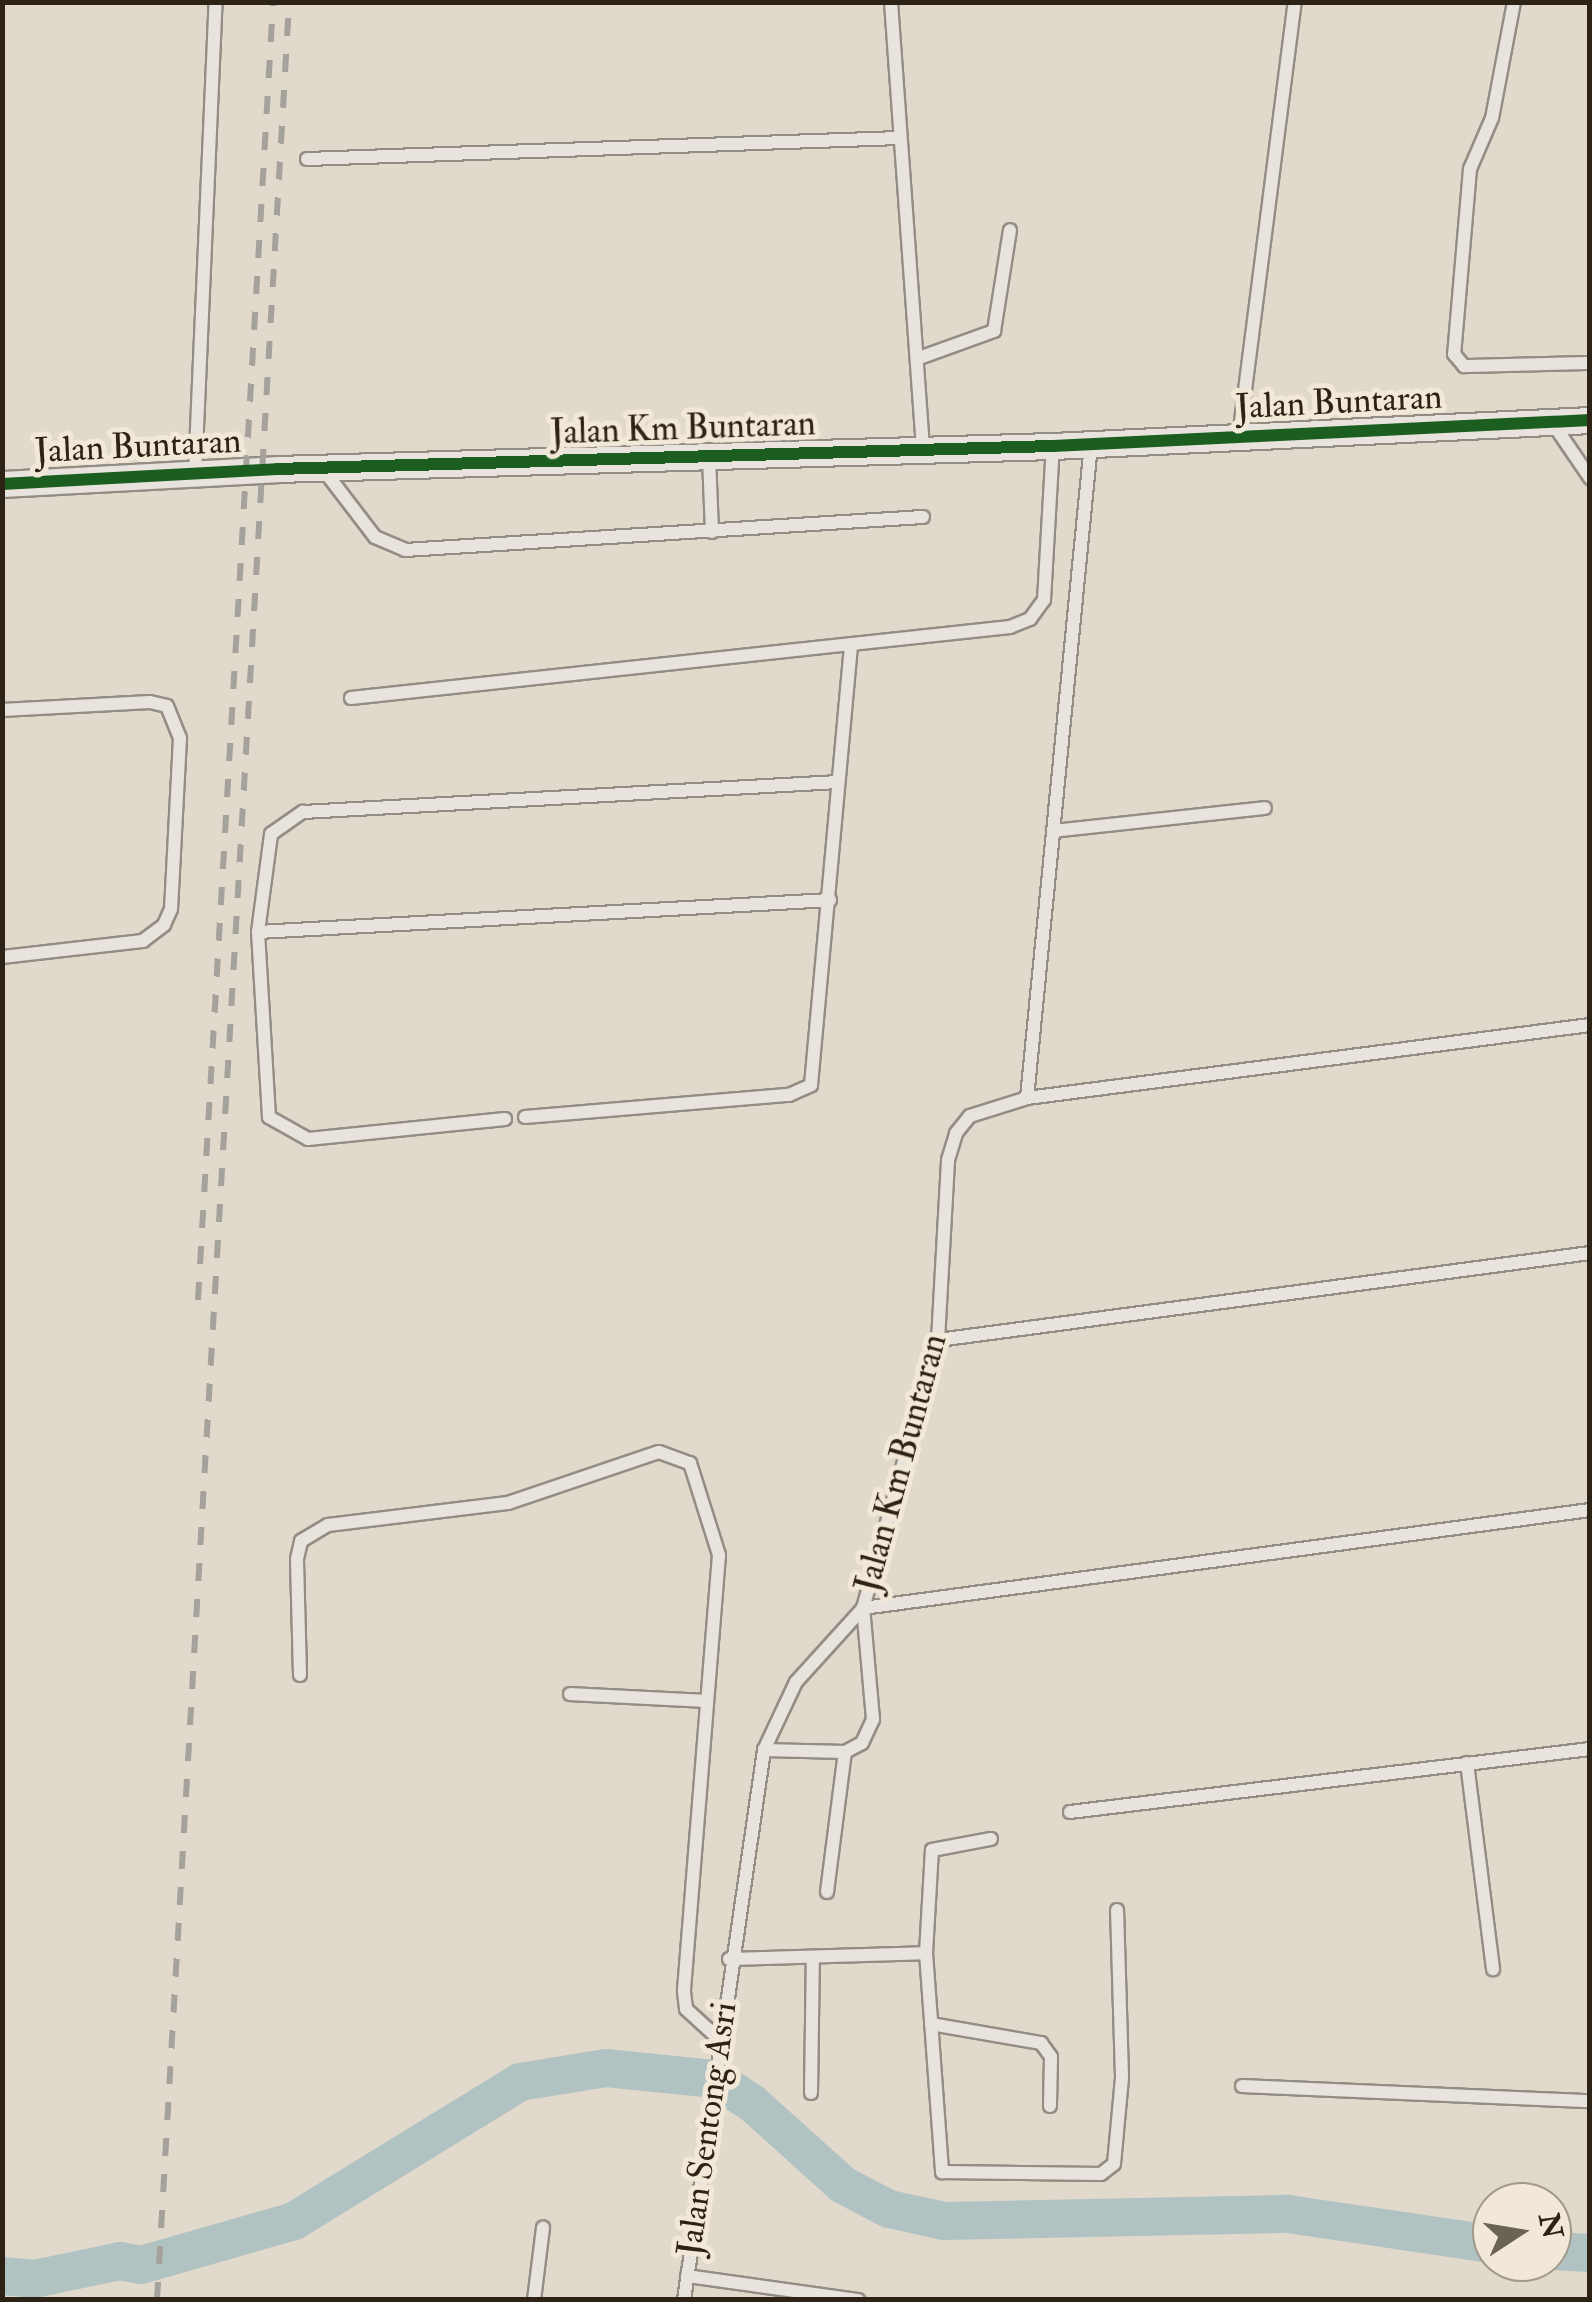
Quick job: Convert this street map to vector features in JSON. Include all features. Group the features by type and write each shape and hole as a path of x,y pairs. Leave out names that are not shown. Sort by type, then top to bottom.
{"street":[{"name":"Jalan Buntaran","path":"1091,444 1590,420"},
{"name":"Jalan Km Buntaran","path":"276,469 1091,444"},
{"name":"Jalan Buntaran","path":"2,484 276,469"}],"lane":[{"path":"196,475 216,2"},
{"path":"891,2 923,450"},
{"path":"1239,437 1294,2"},
{"path":"1514,2 1492,118 1470,170 1454,354 1464,366 1590,364"},
{"path":"307,159 899,138"},
{"path":"919,358 994,331 1010,230"},
{"path":"1552,422 1590,478"},
{"path":"1027,1098 1091,444"},
{"path":"351,698 851,645 1030,619 1044,600 1053,446"},
{"path":"709,456 712,532"},
{"path":"323,469 375,537 406,550 922,517"},
{"path":"525,1116 789,1095 810,1086 851,645"},
{"path":"2,710 150,702 167,706 180,738 171,909 164,926 143,942 2,957"},
{"path":"505,1119 308,1139 287,1131 269,1117 258,932 271,834 303,812 838,782"},
{"path":"1053,831 1266,808"},
{"path":"258,932 830,900"},
{"name":"Jalan Km Buntaran","path":"845,1752 862,1743 872,1719 863,1608 938,1340 948,1160 956,1133 970,1116 1027,1098 1590,1025"},
{"path":"938,1340 1590,1253"},
{"path":"300,1674 301,1541 347,1521 508,1503 659,1452 690,1463 714,1528 718,1580 684,1992 686,2009 720,2040"},
{"path":"863,1608 1590,1510"},
{"name":"Jalan Km Buntaran","path":"729,1959 764,1750 796,1682 863,1608"},
{"path":"570,1694 706,1701"},
{"path":"1070,1812 1590,1748"},
{"path":"764,1750 845,1752 827,1892"},
{"path":"1467,1763 1494,1970"},
{"path":"992,1839 932,1850 926,1953 942,2172 1109,2172 1122,2078 1116,1910"},
{"path":"729,1959 926,1953"},
{"path":"810,2093 813,1957"},
{"name":"Jalan Sentong Asri","path":"684,2300 719,2072 729,1959"},
{"path":"931,2024 1042,2043 1051,2057 1050,2106"},
{"path":"1242,2086 1590,2100"},
{"path":"534,2300 543,2228"},
{"path":"687,2276 858,2300"}],"waterway":[{"path":"2,2276 34,2279 120,2261 141,2265 294,2221 520,2082 606,2068 715,2079 752,2103 843,2185 889,2209 944,2221 1288,2214 1472,2241"},
{"path":"1572,2252 1590,2253"}],"railway":[{"path":"198,1300 273,2"},
{"path":"157,2300 289,2"}],"cycle path":[{"path":"2,484 277,469 1053,446 1590,420"}]}
